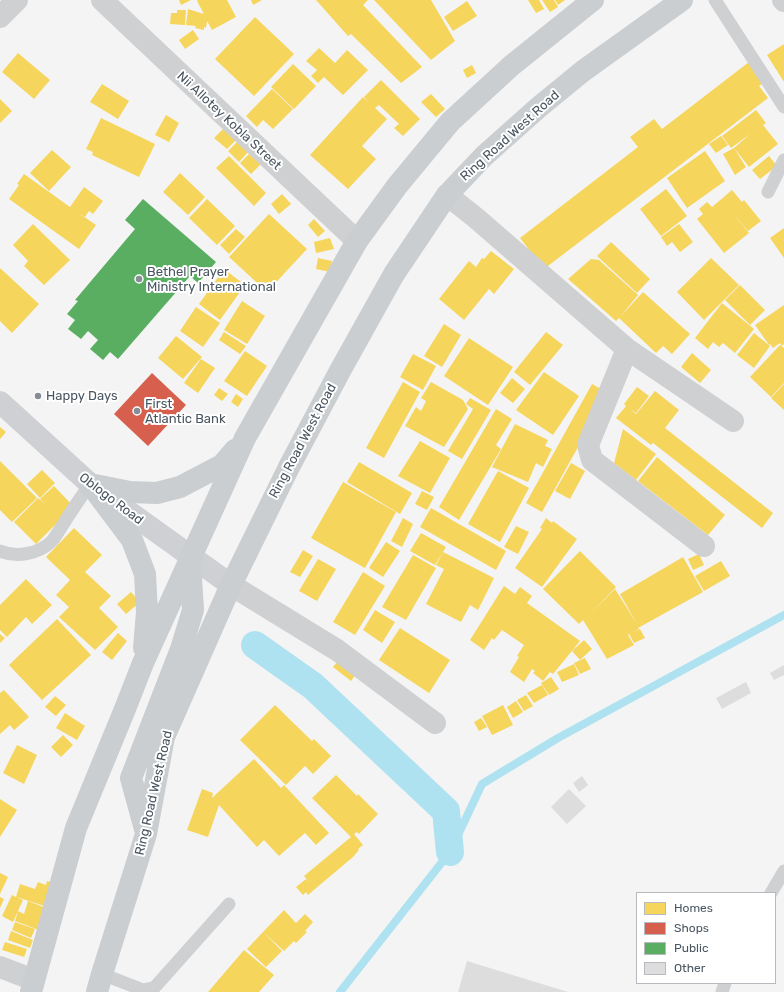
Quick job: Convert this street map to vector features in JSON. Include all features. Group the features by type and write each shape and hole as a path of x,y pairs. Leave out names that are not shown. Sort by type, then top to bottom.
{"main road":[{"path":"32,986 76,828 143,663 245,438 357,241 397,186 450,122 511,66 593,0"},
{"name":"Ring Road West Road","path":"99,983 146,834 164,737 230,585 289,467 394,274 447,196 484,156 538,108 584,71 682,0"},
{"name":"Oblogo Road","path":"0,402 90,484 230,585"},
{"path":"90,484 130,492 157,492 180,487 222,465 245,438"},
{"path":"90,484 132,540 145,574 146,612 143,663"},
{"path":"146,834 131,778 180,649 193,610 190,557"}],"street":[{"path":"0,17 17,0"},
{"name":"Nii Allotey Kobla Street","path":"102,0 357,241"},
{"path":"447,196 476,218 627,349 734,421"},
{"path":"627,349 588,445 592,460 704,546"},
{"path":"230,585 337,650 435,723"},
{"path":"0,967 32,986"}],"lane":[{"path":"715,0 784,107"},
{"path":"768,192 784,160"},
{"path":"0,551 6,554 34,552 52,541 90,484"},
{"path":"772,892 784,871"},
{"path":"99,983 143,990 154,988 229,904"}],"building: Homes":[{"path":"179,0 191,0 181,5"},
{"path":"227,0 236,17 212,30 207,21 206,28 204,27 204,30 195,28 196,26 186,25 188,9 204,14 197,1"},
{"path":"251,0 262,0 253,5"},
{"path":"316,0 368,0 363,5 422,67 401,83 351,34 348,36"},
{"path":"374,0 431,0 455,41 431,60"},
{"path":"528,0 539,0 544,9 536,13"},
{"path":"542,0 554,0 558,7 550,12"},
{"path":"555,0 565,0 558,5"},
{"path":"467,1 477,16 453,31 444,17"},
{"path":"177,10 186,10 185,25 170,24 171,13 177,13"},
{"path":"255,17 294,54 254,96 215,59"},
{"path":"193,30 199,39 185,49 179,40"},
{"path":"784,44 784,82 767,55"},
{"path":"319,48 335,63 347,50 368,70 343,95 324,77 318,83 311,76 317,70 306,61"},
{"path":"18,53 50,80 34,99 2,72"},
{"path":"749,62 765,82 759,86 768,98 544,269 520,238 638,147 630,137 654,119 662,129"},
{"path":"293,64 316,86 294,109 271,87"},
{"path":"472,65 476,73 467,78 463,70"},
{"path":"381,80 420,119 403,136 394,128 399,124 379,105 375,108 387,119 362,146 376,159 348,189 310,155 363,97 368,102 364,97"},
{"path":"102,84 129,101 118,119 90,102"},
{"path":"272,89 293,109 273,129 263,120 257,127 246,116"},
{"path":"431,94 445,109 436,117 421,102"},
{"path":"0,99 12,111 0,123"},
{"path":"756,110 766,123 763,125 778,144 749,167 734,148 750,134 731,148 722,136"},
{"path":"166,115 179,123 169,142 155,135"},
{"path":"101,118 155,144 139,177 92,155 93,152 86,149"},
{"path":"224,128 236,140 227,149 214,138"},
{"path":"721,136 728,145 716,153 709,144"},
{"path":"238,141 248,152 239,162 228,151"},
{"path":"734,148 746,167 735,175 723,154"},
{"path":"52,150 71,167 49,191 30,173"},
{"path":"705,151 725,181 687,208 667,178"},
{"path":"249,154 261,164 251,174 240,163"},
{"path":"229,156 266,193 254,206 216,168"},
{"path":"769,156 777,166 760,179 752,170"},
{"path":"180,173 205,197 188,215 163,192"},
{"path":"24,174 70,207 84,187 103,201 93,214 89,211 85,217 77,212 96,225 79,249 9,199 19,185 17,184"},
{"path":"666,189 687,216 661,236 640,209"},
{"path":"732,190 742,202 744,200 761,221 748,231 730,210 749,233 724,253 697,219 703,214 699,209 707,202 712,207"},
{"path":"282,194 291,204 279,214 271,204"},
{"path":"207,199 235,226 217,245 189,218"},
{"path":"269,214 307,249 267,292 229,257"},
{"path":"314,219 325,231 318,237 308,225"},
{"path":"33,224 70,260 44,285 24,266 28,261 13,245"},
{"path":"679,224 693,242 680,252 672,242 667,246 661,237"},
{"path":"784,228 784,258 770,238"},
{"path":"236,229 245,237 229,254 220,245"},
{"path":"330,238 334,249 316,253 314,242"},
{"path":"611,242 650,279 637,293 597,256"},
{"path":"491,251 514,269 494,294 489,289 464,320 439,299 469,261 476,267 482,258 484,259"},
{"path":"318,258 332,261 330,272 316,269"},
{"path":"711,258 739,285 704,320 677,292"},
{"path":"591,259 599,260 638,295 620,317 643,292 690,334 672,354 663,346 656,353 619,318 616,321 568,279"},
{"path":"0,268 39,304 12,333 0,321"},
{"path":"224,269 245,285 220,320 199,304"},
{"path":"740,285 765,310 750,325 725,300"},
{"path":"242,301 265,316 247,344 224,330"},
{"path":"722,303 754,329 735,353 723,343 719,347 713,342 708,349 695,338"},
{"path":"784,305 784,344 782,346 780,343 773,348 770,344 769,345 755,325"},
{"path":"196,307 220,323 203,347 180,331"},
{"path":"444,324 461,335 442,367 424,356"},
{"path":"224,332 246,346 240,354 219,340"},
{"path":"546,332 563,345 530,385 514,372"},
{"path":"754,333 770,346 754,368 737,355"},
{"path":"176,336 202,357 183,379 158,358"},
{"path":"469,338 513,367 488,405 444,376"},
{"path":"780,345 784,348 784,383 771,397 750,377"},
{"path":"245,351 267,366 247,396 224,381"},
{"path":"692,353 711,370 700,383 681,367"},
{"path":"413,354 436,366 423,390 400,377"},
{"path":"201,359 215,368 198,393 184,383"},
{"path":"544,372 579,396 553,435 516,410"},
{"path":"512,378 525,389 513,403 500,393"},
{"path":"403,382 420,392 384,458 366,448"},
{"path":"431,382 463,400 468,409 444,447 405,426 416,407 421,411 426,401 421,398"},
{"path":"592,384 608,393 542,512 526,503"},
{"path":"784,384 784,410 771,398"},
{"path":"637,387 649,396 636,413 630,409 636,414 655,391 679,410 665,428 773,513 762,528 653,443 651,445 616,418 626,406 624,404"},
{"path":"219,388 228,394 222,401 214,395"},
{"path":"236,394 243,399 238,407 231,402"},
{"path":"470,398 491,410 462,459 448,451 473,409 466,404"},
{"path":"496,409 512,419 496,445 501,449 459,520 439,507"},
{"path":"515,424 548,440 545,446 552,449 543,467 536,463 528,482 492,467"},
{"path":"0,427 6,432 0,439"},
{"path":"623,429 656,454 636,480 614,463"},
{"path":"420,441 450,458 430,493 398,476"},
{"path":"657,457 725,515 708,535 638,481"},
{"path":"0,461 37,498 12,522 0,510"},
{"path":"359,462 412,493 400,514 347,482"},
{"path":"571,463 585,471 570,499 555,491"},
{"path":"42,470 55,483 40,498 27,484"},
{"path":"498,471 529,488 500,542 468,524"},
{"path":"343,482 396,512 365,568 311,538"},
{"path":"54,486 73,506 36,544 14,522 38,498 46,505 40,499"},
{"path":"422,491 434,497 427,510 415,504"},
{"path":"431,508 506,551 496,570 420,527"},
{"path":"403,518 413,524 402,547 391,541"},
{"path":"546,518 552,523 553,521 577,539 542,587 515,568 542,529 540,528"},
{"path":"516,526 529,532 518,554 504,547"},
{"path":"74,528 102,555 85,572 111,596 99,608 118,627 95,650 59,617 69,607 56,595 70,580 46,557"},
{"path":"421,533 446,547 435,565 410,551"},
{"path":"386,542 400,551 383,577 369,568"},
{"path":"303,550 313,556 300,577 290,572"},
{"path":"580,551 616,587 589,615 615,589 637,624 620,594 683,557 703,592 631,633 640,629 645,638 634,643 629,634 628,635 634,645 607,659 583,620 579,624 543,589"},
{"path":"443,552 494,578 478,610 470,605 461,622 426,604 444,569 436,565"},
{"path":"699,554 704,565 693,570 688,559"},
{"path":"413,555 436,568 406,620 382,607"},
{"path":"318,559 336,569 317,601 299,591"},
{"path":"721,561 730,576 704,591 695,576"},
{"path":"363,572 385,586 355,635 333,622"},
{"path":"26,579 52,605 32,624 26,617 7,637 0,630 0,605"},
{"path":"504,586 515,594 520,587 532,596 527,603 580,641 553,674 550,672 543,681 533,673 535,671 532,669 524,682 510,672 524,645 502,630 494,640 492,638 484,650 470,640"},
{"path":"131,592 140,602 126,614 117,604"},
{"path":"375,610 395,622 382,643 363,630"},
{"path":"57,619 91,655 42,700 9,665"},
{"path":"400,628 450,660 429,693 379,660"},
{"path":"118,633 127,641 112,660 102,652"},
{"path":"0,634 5,638 0,643"},
{"path":"584,640 592,649 580,660 572,651"},
{"path":"341,657 359,670 351,681 333,667"},
{"path":"585,658 591,669 580,674 574,663"},
{"path":"574,664 579,675 562,682 557,672"},
{"path":"551,677 559,689 549,695 541,683"},
{"path":"542,685 548,695 534,703 527,693"},
{"path":"4,690 29,717 14,730 10,725 0,734 0,693"},
{"path":"526,695 533,706 524,711 517,700"},
{"path":"55,696 66,705 56,716 45,707"},
{"path":"516,701 523,712 513,718 507,707"},
{"path":"275,705 312,741 314,739 331,756 313,774 305,766 286,785 240,740"},
{"path":"503,705 513,725 492,735 482,716"},
{"path":"65,713 85,726 77,740 56,728"},
{"path":"481,718 487,727 479,731 474,722"},
{"path":"63,735 73,745 61,757 51,747"},
{"path":"17,745 37,755 24,784 3,773"},
{"path":"254,759 281,788 284,785 329,833 316,845 305,833 279,856 264,840 257,847 219,805 208,837 187,830 202,789 213,793 212,798"},
{"path":"336,775 378,814 359,834 357,832 354,834 363,845 358,849 359,850 353,857 308,895 306,892 303,895 296,887 306,879 310,883 304,876 351,837 312,798"},
{"path":"0,799 17,810 0,837"},
{"path":"0,873 8,877 0,894"},
{"path":"47,881 55,883 47,907 17,897 23,900 13,922 2,916 12,895 16,897 20,884 35,889 38,882 46,885"},
{"path":"0,897 4,899 0,908"},
{"path":"28,901 46,908 39,930 15,921 18,911 24,914"},
{"path":"284,910 296,923 305,914 313,922 305,931 307,932 296,943 294,941 284,951 263,932"},
{"path":"15,922 35,929 31,938 12,930"},
{"path":"11,931 33,940 30,948 8,940"},
{"path":"263,932 282,951 266,967 247,949"},
{"path":"5,942 27,949 24,957 2,950"},
{"path":"244,950 274,975 259,992 208,992"}],"building: Shops":[{"path":"152,373 186,405 148,446 114,414"}],"building: Public":[{"name":"Bethel Prayer Ministry International","path":"143,199 216,262 198,283 190,276 118,359 110,352 103,360 90,349 98,340 88,331 81,339 68,329 75,320 67,314 78,301 75,300 135,229 125,220"}],"building: Other":[{"path":"784,665 784,675 774,680 770,673"},
{"path":"746,682 751,693 722,709 716,698"},
{"path":"582,776 588,785 579,792 573,783"},
{"path":"569,789 586,806 567,824 551,807"},
{"path":"467,961 568,992 458,992"}],"waterway":[{"path":"340,992 450,852 482,784 558,738 784,615"},
{"path":"255,645 313,686 446,811 450,852"}],"place":[{"name":"Bethel Prayer Ministry International","path":"139,279"},
{"name":"Happy Days","path":"38,396"},
{"name":"First Atlantic Bank","path":"137,411"}]}
